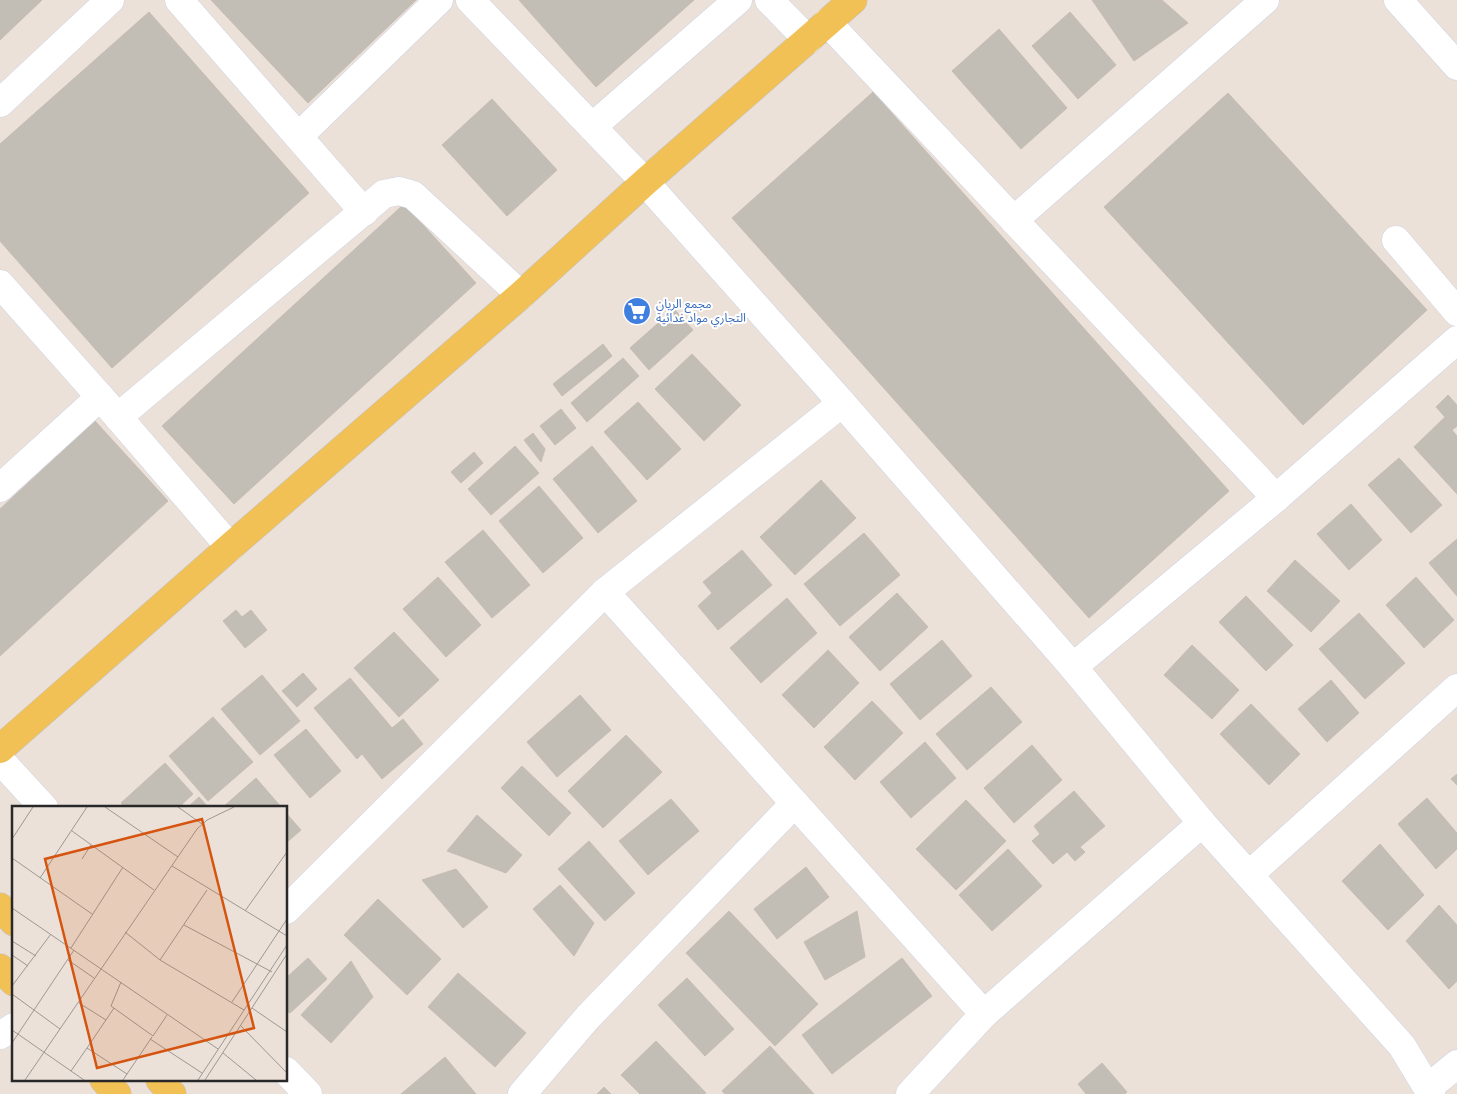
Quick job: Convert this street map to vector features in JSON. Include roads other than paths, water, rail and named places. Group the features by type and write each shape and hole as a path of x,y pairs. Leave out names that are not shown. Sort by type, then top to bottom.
{"main road":[{"path":"0,749 521,295 645,182 853,0"},
{"path":"0,907 12,920"},
{"path":"0,968 12,980"},
{"path":"106,1082 117,1094"},
{"path":"162,1082 172,1094"}],"street":[{"path":"0,103 110,0"},
{"path":"179,0 364,212"},
{"path":"299,136 440,0"},
{"path":"470,0 645,182 842,403 1073,667 1202,823 1250,874 1402,1046 1430,1091 1457,1064"},
{"path":"592,127 738,0"},
{"path":"769,0 808,40"},
{"path":"1014,220 1265,0"},
{"path":"1398,0 1457,66"},
{"path":"827,22 1276,498"},
{"path":"118,417 384,194 399,190 413,195 521,295"},
{"path":"1396,240 1457,312"},
{"path":"0,284 100,396 230,547"},
{"path":"1073,667 1276,498 1457,340"},
{"path":"0,488 100,396"},
{"path":"288,908 605,592 842,403"},
{"path":"605,592 984,1014"},
{"path":"1250,874 1457,688"},
{"path":"0,760 42,806"},
{"path":"522,1094 588,1017 794,804"},
{"path":"910,1094 984,1014 1202,823"},
{"path":"0,1035 12,1028"},
{"path":"288,1073 308,1094"}],"place":[{"name":"مجمع الريان التجاري مواد غدائية","path":"637,311"}]}
